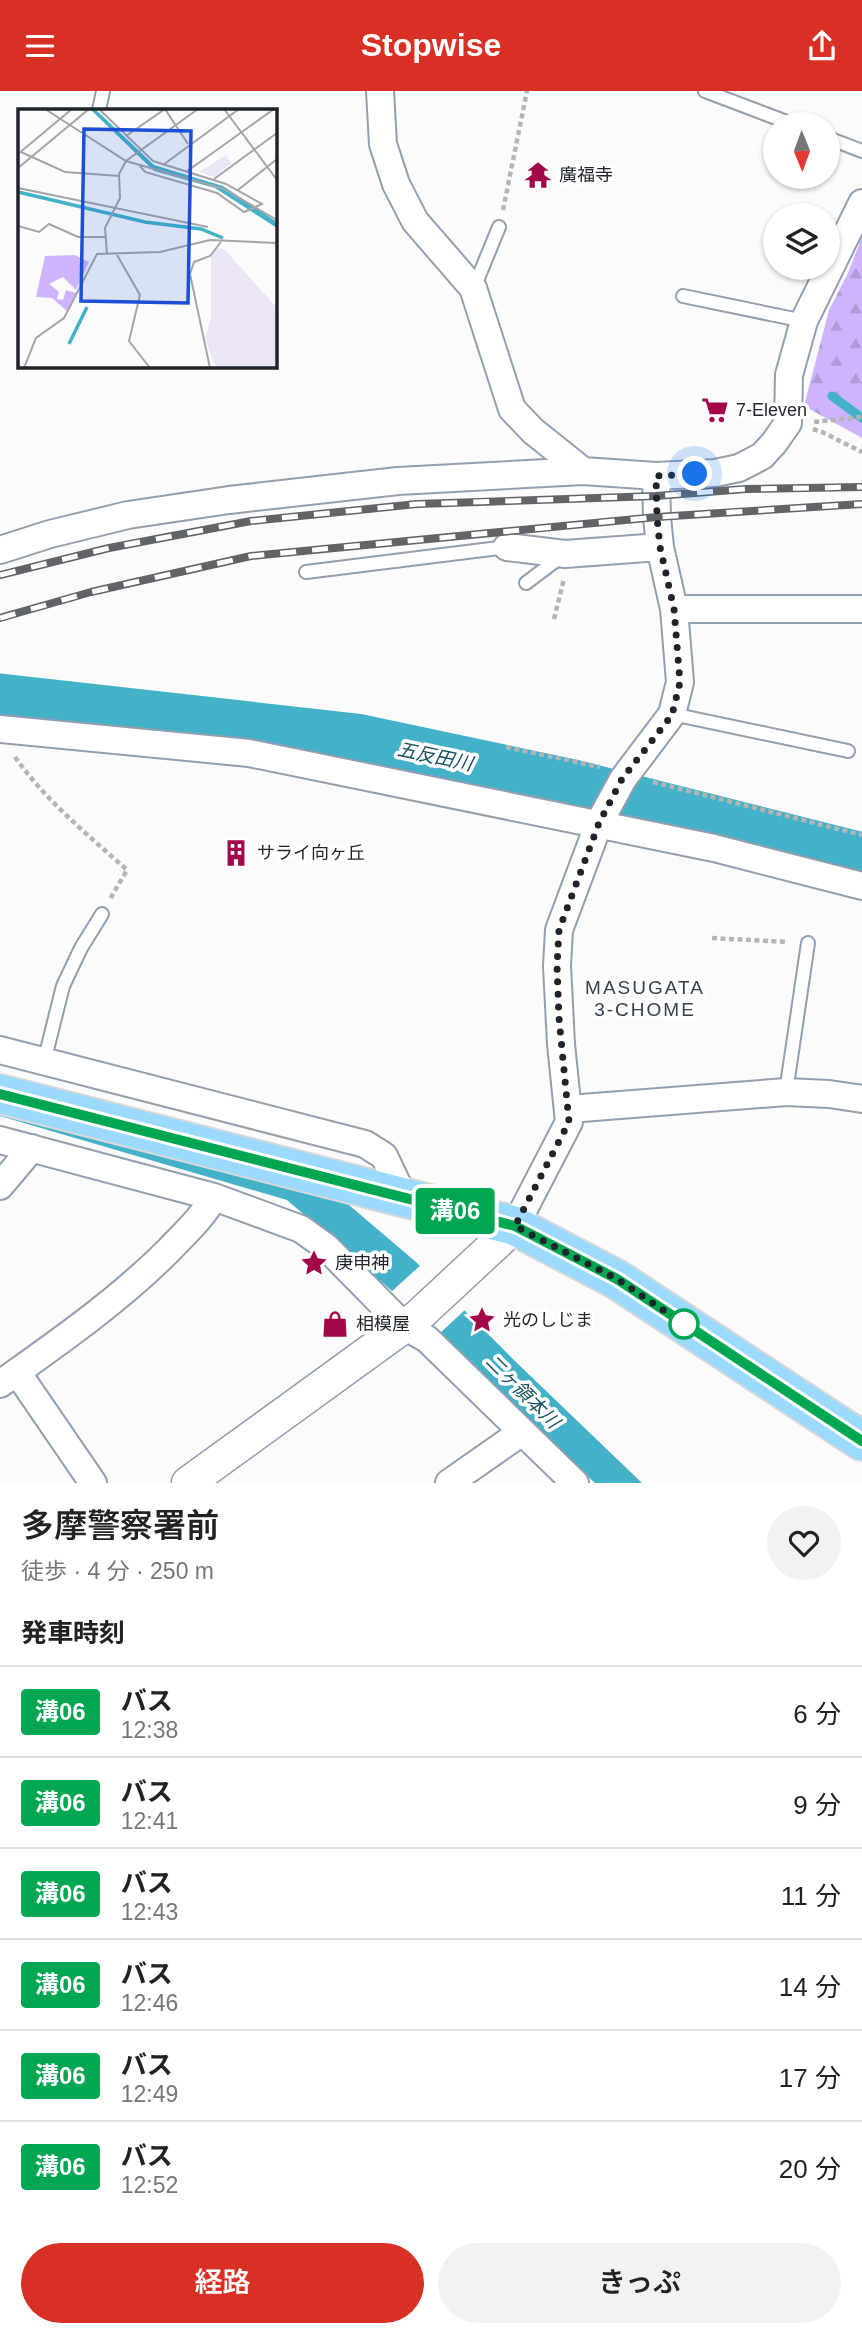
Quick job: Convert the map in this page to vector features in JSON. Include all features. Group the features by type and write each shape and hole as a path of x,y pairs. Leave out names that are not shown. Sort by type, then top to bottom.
{"main road":[{"path":"0,1094 515,1226 617,1279 862,1441"}],"street":[{"path":"380,91 383,144 396,184 415,221 473,288 512,409 533,431 583,471"},
{"path":"0,550 50,534 128,515 229,500 398,481 583,471 656,476 715,473 739,468 762,456 788,423 789,375 804,321 862,203"},
{"path":"188,1483 411,1322 469,1270 515,1226 569,1122 561,1044 557,966 559,930 602,819 625,776 672,715 680,682 674,609 660,547 656,476"},
{"path":"507,547 565,554 660,547"},
{"path":"674,609 862,609"},
{"path":"0,729 249,753 602,819 862,886"},
{"path":"0,1050 365,1144 384,1156 386,1194"},
{"path":"569,1109 786,1092 862,1099"},
{"path":"0,1140 214,1197 302,1229 411,1322 575,1483"},
{"path":"0,1186 32,1148"},
{"path":"93,1483 8,1378 140,1278 203,1215 214,1197"},
{"path":"449,1483 522,1432"}],"lane":[{"path":"99,109 103,91"},
{"path":"705,91 763,113"},
{"path":"840,143 862,151"},
{"path":"473,288 499,227"},
{"path":"683,296 804,321"},
{"path":"306,572 507,547"},
{"path":"526,583 565,554"},
{"path":"672,715 848,751"},
{"path":"44,1063 63,986 81,948 102,914"},
{"path":"786,1092 808,943"}],"path":[{"path":"499,227 527,91"},
{"path":"788,423 862,417"},
{"path":"788,423 822,432 862,452"},
{"path":"506,747 580,762 625,776 862,835"},
{"path":"12,753 54,805 127,870 102,914"},
{"path":"712,938 808,943"}],"green space":[{"path":"862,237 862,438 804,406 829,310"}],"water":[{"name":"二ヶ領本川","path":"0,1075 289,1154 416,1262 642,1483 595,1483 520,1415 444,1336 287,1200 0,1116"}],"pier":[{"path":"423,1263 467,1308 438,1335 391,1292"}],"waterway":[{"path":"832,396 862,418"},
{"name":"五反田川","path":"0,699 356,739 573,785 862,858"}],"railway":[{"path":"0,575 109,548 251,521 417,504 656,496 746,489 862,487"},
{"path":"0,618 91,592 251,556 657,517 862,504"}],"bus line":[{"name":"溝06","path":"0,1094 515,1226 617,1279 862,1441"}],"place":[{"name":"廣福寺","path":"538,175"},
{"name":"7-Eleven","path":"715,410"},
{"name":"サライ向ヶ丘","path":"236,853"},
{"name":"庚申神","path":"314,1263"},
{"name":"光のしじま","path":"482,1320"},
{"name":"相模屋","path":"335,1324"}],"district":[{"name":"MASUGATA 3-CHOME","path":"645,998"}],"route":[{"path":"684,1324 617,1279 515,1226 569,1122 559,1018 559,930 599,823 622,779 672,715 680,682 674,609 660,547 656,476 695,474"}]}
